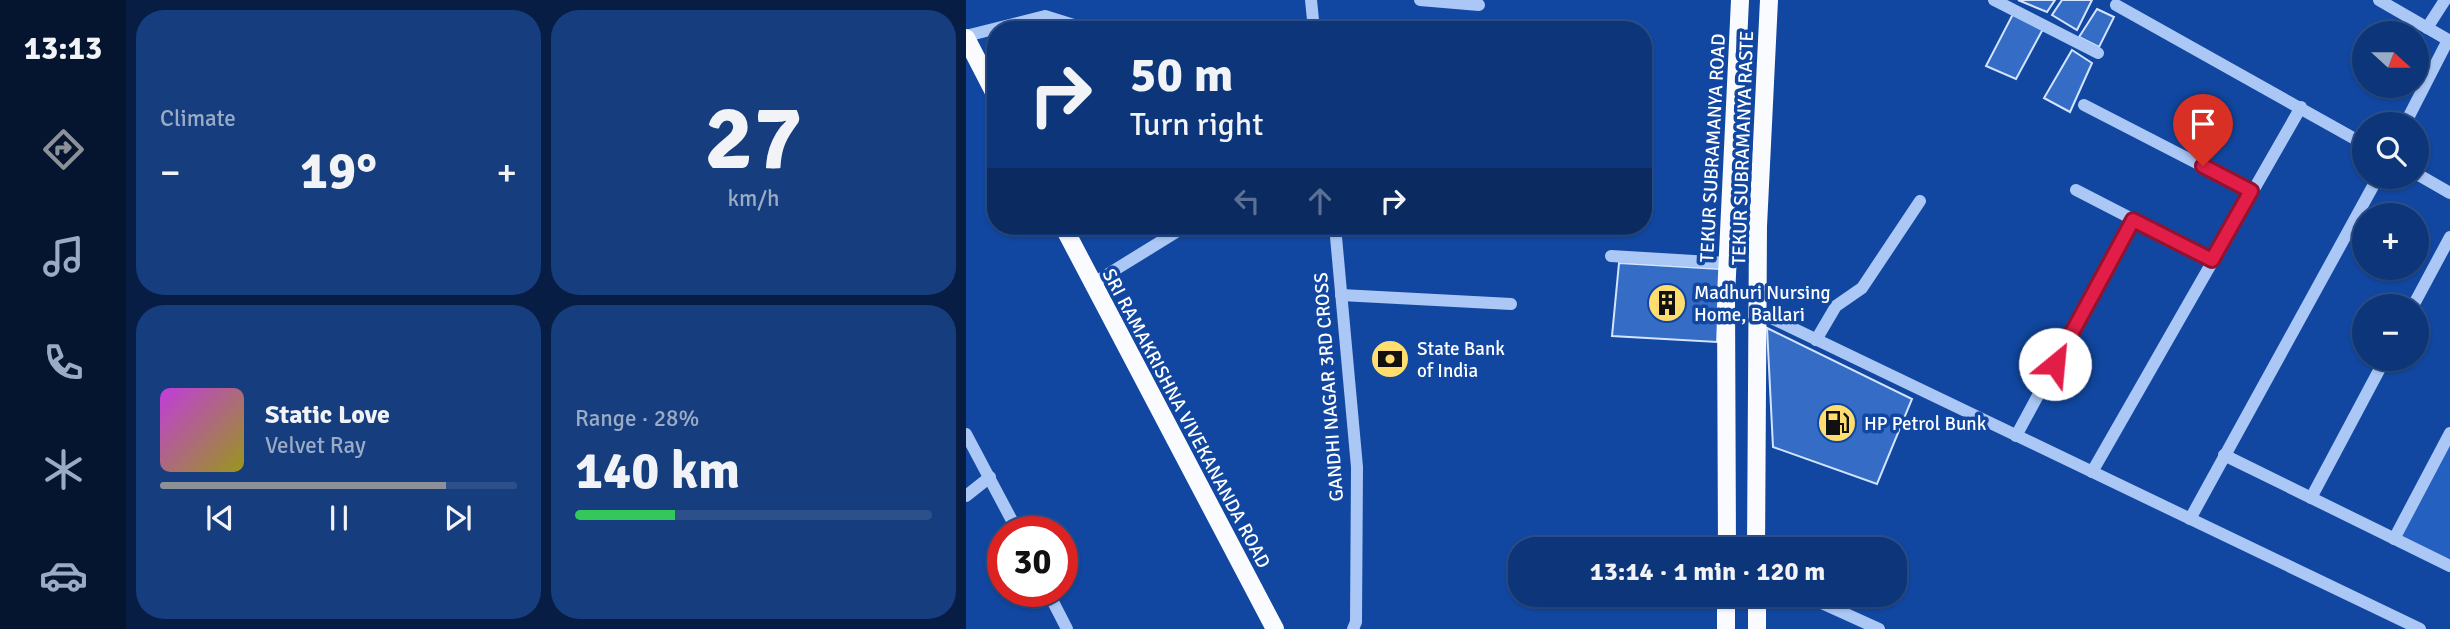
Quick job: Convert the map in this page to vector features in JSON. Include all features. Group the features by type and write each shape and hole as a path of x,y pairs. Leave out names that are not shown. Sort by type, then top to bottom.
{"main road":[{"name":"TEKUR SUBRAMANYA ROAD","path":"1727,537 1727,263 1740,0"},
{"name":"TEKUR SUBRAMANYA RASTE","path":"1756,537 1758,226 1769,0"},
{"path":"966,37 987,78"},
{"name":"SRI RAMAKRISHNA VIVEKANANDA ROAD","path":"1068,235 1275,629"},
{"path":"1726,607 1726,629"},
{"path":"1756,607 1757,629"}],"street":[{"path":"1311,0 1313,21"},
{"path":"1420,0 1479,5"},
{"path":"1994,0 2098,54"},
{"path":"2379,0 2415,21"},
{"path":"2429,25 2445,0"},
{"path":"2116,5 2352,137"},
{"path":"1026,21 1045,16 1061,21"},
{"path":"2411,112 2449,41 2429,29"},
{"path":"966,37 987,31"},
{"path":"2084,105 2251,191"},
{"path":"2092,472 2301,107"},
{"path":"2429,181 2450,193"},
{"path":"2190,519 2371,189"},
{"path":"2076,190 2212,260"},
{"path":"1816,340 1836,306 1862,288 1920,201"},
{"path":"2016,436 2133,220"},
{"path":"1092,284 1171,235"},
{"name":"GANDHI NAGAR 3RD CROSS","path":"1336,235 1356,467 1356,622 1353,629"},
{"path":"2419,294 2450,237"},
{"path":"1611,256 1727,263"},
{"path":"1341,295 1511,304"},
{"path":"1757,311 2420,629"},
{"path":"2311,498 2379,371"},
{"path":"2394,539 2450,433"},
{"path":"966,434 1010,516"},
{"path":"2224,456 2450,566"},
{"path":"966,496 990,477"},
{"path":"1056,607 1067,629"},
{"path":"1831,607 1880,629"}],"shaded area":[{"path":"2450,439 2450,559 2401,536"}],"building":[{"path":"2018,0 2055,0 2047,12"},
{"path":"2062,0 2092,0 2077,30 2052,15"},
{"path":"2097,9 2114,17 2099,47 2079,37"},
{"path":"2013,14 2043,29 2016,79 1986,66"},
{"path":"2072,50 2092,63 2070,112 2044,98"},
{"name":"Madhuri Nursing Home, Ballari","path":"1619,263 1720,269 1717,342 1612,336"},
{"name":"HP Petrol Bunk","path":"1767,328 1912,399 1877,484 1773,447"}],"place":[{"name":"Madhuri Nursing Home, Ballari","path":"1667,303"},
{"name":"State Bank of India","path":"1390,359"},
{"name":"HP Petrol Bunk","path":"1837,423"}],"route":[{"path":"2055,364 2133,220 2212,260 2251,191 2203,166"}]}
